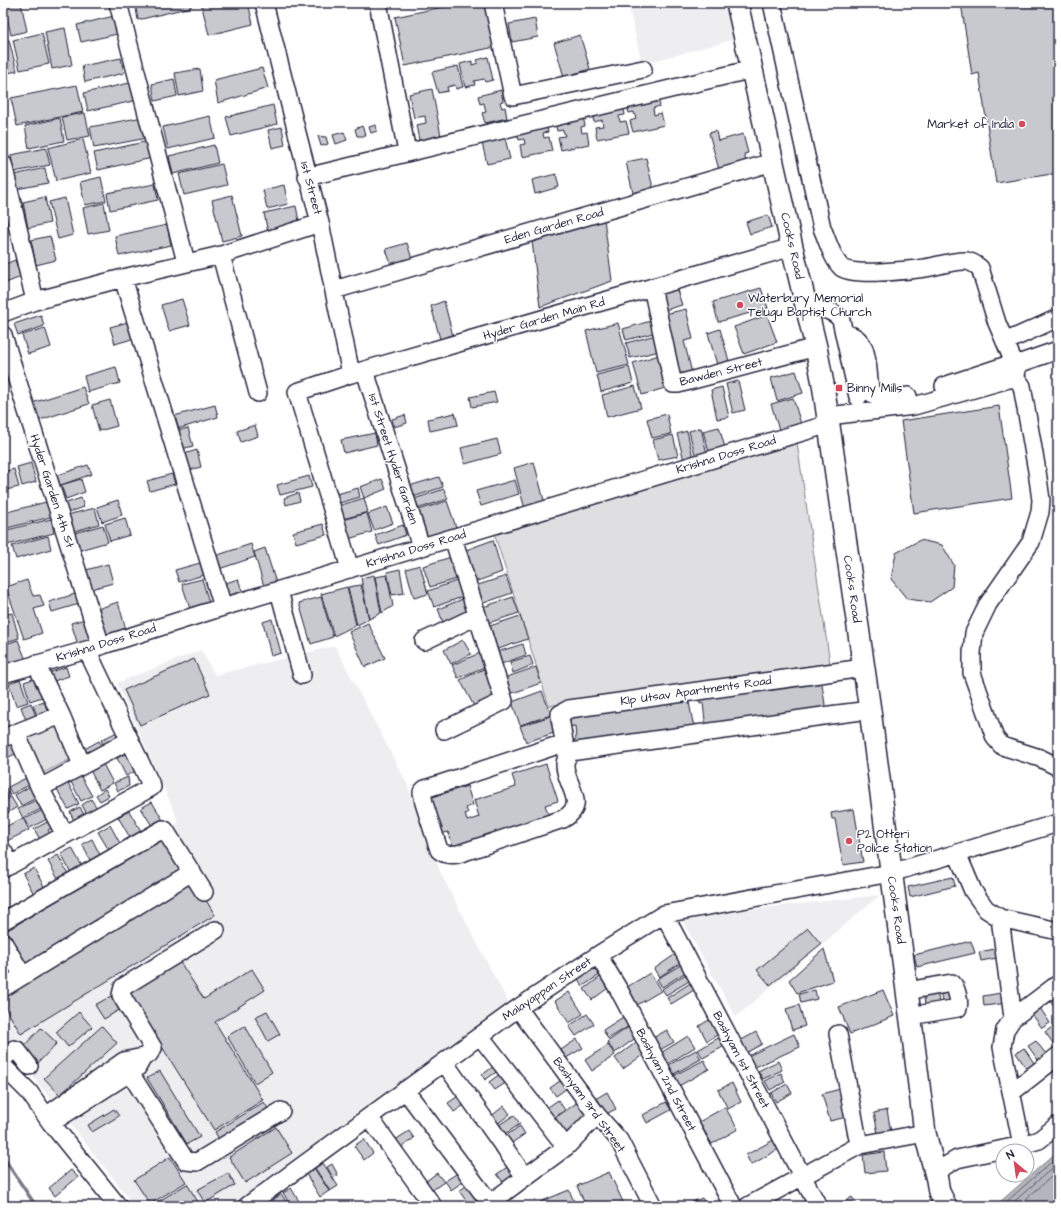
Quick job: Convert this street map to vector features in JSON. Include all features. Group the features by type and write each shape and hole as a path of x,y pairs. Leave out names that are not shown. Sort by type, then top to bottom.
{"main road":[{"name":"Cooks Road","path":"738,3 792,247 816,347 870,710 925,1133 944,1191"}],"street":[{"path":"118,3 186,262"},
{"name":"1st Street","path":"264,3 307,177 320,223 334,290 358,373"},
{"path":"378,3 407,152"},
{"path":"494,3 513,96 643,68"},
{"path":"772,3 822,228 840,266 846,271 881,272 925,268 968,261 974,263 980,268 997,323 1015,372 1022,386 1041,500 1040,512 1031,542 988,604 974,633 972,673 995,738 1002,746 1040,758 1058,767"},
{"path":"307,177 753,69"},
{"name":"Eden Garden Road","path":"334,290 774,162"},
{"path":"3,164 6,189 35,302"},
{"path":"3,313 35,302 123,278 221,255 320,223"},
{"name":"Hyder Garden Main Rd","path":"350,569 297,392 792,247"},
{"path":"221,255 258,393"},
{"path":"123,278 223,607"},
{"name":"Bawden Street","path":"652,288 673,384 678,384 816,347"},
{"path":"806,305 828,310 838,316 841,320 858,397"},
{"path":"1005,342 1058,318"},
{"path":"845,333 855,337 861,342 865,349 870,388 873,393 878,396 904,397 1010,364 1015,372"},
{"name":"Hyder Garden 4th St","path":"3,335 94,648 130,740 152,787 65,835"},
{"path":"1015,372 1058,350"},
{"name":"Krishna Doss Road","path":"3,674 94,648 223,607 421,548 828,420 884,409 914,406 1008,379 1015,372"},
{"name":"1st Street Hyder Garden","path":"358,373 421,548"},
{"path":"444,730 504,701 453,538"},
{"path":"279,591 302,676"},
{"path":"424,640 477,616"},
{"path":"36,664 61,715 82,765"},
{"name":"Klp Utsav Apartments Road","path":"863,668 569,709 560,714 560,718 567,748 565,763 575,802 574,810 570,815 563,819 458,854 450,855 439,850 422,792 425,789 567,748 870,710"},
{"path":"6,862 65,835 10,736 61,715"},
{"path":"40,788 130,740"},
{"name":"Malayappan Street","path":"247,1206 518,1008 598,955 664,914 891,873 1058,823"},
{"path":"3,921 163,829 204,892"},
{"path":"957,853 973,891 986,909 1000,918 1058,931"},
{"path":"3,988 192,872"},
{"name":"Bashyam 1st Street","path":"664,914 818,1206"},
{"path":"1000,918 1013,1018"},
{"path":"48,1120 124,1061 143,1057 149,1054 153,1048 121,995 123,987 216,930"},
{"path":"3,942 23,976"},
{"name":"Bashyam 2nd Street","path":"598,955 619,990 733,1206"},
{"path":"907,991 952,983 955,986 959,1005 958,1008 910,1016"},
{"path":"1022,1143 1002,1047 1005,1030 1013,1018 1058,984"},
{"name":"Bashyam 3rd Street","path":"518,1008 597,1115 618,1140 653,1206"},
{"path":"838,1034 860,1145"},
{"path":"480,1036 566,1147"},
{"path":"3,1059 14,1049 17,1050 29,1066"},
{"path":"1012,1092 1058,1056"},
{"path":"48,1120 137,1068 143,1057"},
{"path":"444,1062 525,1177"},
{"path":"3,1066 29,1092 48,1120 118,1206"},
{"path":"130,1072 186,1161 197,1162 281,1111"},
{"path":"404,1090 488,1204 566,1147 597,1115"},
{"path":"369,1117 433,1206"},
{"path":"1029,1143 1039,1140 1058,1125"},
{"path":"748,1206 860,1145 925,1133"},
{"path":"944,1191 957,1159 995,1151"}],"shaded area":[{"path":"628,3 728,3 736,39 642,64"},
{"path":"797,443 830,663 582,699 549,706 494,533"},
{"path":"335,646 407,784 441,874 511,1008 339,1133 235,1206 135,1206 3,1039 3,929 179,822 117,683 201,650 215,675"},
{"path":"56,719 75,757 43,773 24,735"},
{"path":"880,895 736,1017 683,922 692,916"}],"water":[{"path":"1058,1151 1058,1198 1052,1206 1000,1206 1001,1201 1022,1183 1035,1183 1035,1171"}],"building":[{"path":"4,3 21,3 27,31 11,35"},
{"path":"135,3 191,3 191,7 138,20"},
{"path":"201,3 248,3 253,24 209,35"},
{"path":"462,3 485,3 495,47 405,66 395,17"},
{"name":"Market of India","path":"961,3 1058,3 1058,173 996,183 979,73 972,75"},
{"path":"118,15 122,33 81,42 77,25"},
{"path":"535,19 538,37 512,42 509,24"},
{"path":"3,23 7,36 3,37"},
{"path":"65,28 72,65 52,69 45,32"},
{"path":"42,33 49,64 20,70 13,40"},
{"path":"580,35 590,69 564,77 554,43"},
{"path":"9,40 17,71 3,74 3,42"},
{"path":"488,57 493,80 485,82 484,79 474,81 475,85 465,87 460,64 472,61 472,65 478,63 477,60"},
{"path":"121,58 124,73 85,82 82,66"},
{"path":"458,66 463,87 456,89 455,85 447,87 448,91 438,93 432,72"},
{"path":"262,68 268,88 218,103 214,80"},
{"path":"200,69 203,91 179,96 175,73"},
{"path":"174,79 177,96 155,101 152,84"},
{"path":"134,82 138,100 88,111 84,93"},
{"path":"77,85 83,112 17,126 11,98"},
{"path":"432,89 442,141 420,145 416,125 426,123 425,116 414,118 409,94"},
{"path":"501,90 503,101 500,102 502,108 505,107 507,118 485,123 482,113 486,112 484,103 480,104 478,96"},
{"path":"657,95 660,106 653,108 654,115 661,113 664,125 633,132 630,121 636,119 634,112 629,113 626,102"},
{"path":"623,104 625,115 619,116 620,122 626,121 629,133 597,139 595,127 603,126 602,120 594,122 591,111"},
{"path":"273,105 277,124 231,136 226,117"},
{"path":"85,113 90,136 67,140 62,117"},
{"path":"210,116 215,138 168,149 163,127"},
{"path":"583,116 585,126 581,127 582,133 587,132 589,144 561,150 558,137 565,136 563,130 557,131 555,122"},
{"path":"143,117 147,138 94,148 90,127"},
{"path":"60,118 64,141 29,148 25,126"},
{"path":"546,123 548,132 543,133 544,138 549,137 552,151 522,157 520,145 525,144 524,139 519,140 516,130"},
{"path":"376,125 377,131 371,133 369,127"},
{"path":"362,126 366,136 357,136 355,129"},
{"path":"282,127 285,145 272,148 268,130"},
{"path":"716,131 718,141 743,134 748,153 744,154 746,162 719,170 709,133"},
{"path":"344,132 347,140 336,144 333,135"},
{"path":"318,136 326,137 328,144 321,146"},
{"path":"505,138 510,159 487,164 482,143"},
{"path":"83,139 91,173 56,181 48,148"},
{"path":"149,141 152,158 98,170 94,153"},
{"path":"214,145 218,163 173,174 169,156"},
{"path":"46,148 50,165 14,172 11,155"},
{"path":"646,158 653,188 633,193 626,162"},
{"path":"222,164 227,185 184,195 179,174"},
{"path":"45,168 48,183 17,189 14,175"},
{"path":"556,174 559,187 535,194 532,180"},
{"path":"101,177 106,201 85,205 80,182"},
{"path":"155,184 158,200 110,210 107,193"},
{"path":"284,185 288,204 267,209 263,190"},
{"path":"232,195 242,236 222,241 212,200"},
{"path":"45,197 50,223 28,228 23,202"},
{"path":"65,198 73,235 58,239 49,202"},
{"path":"104,203 109,230 88,234 83,208"},
{"path":"296,206 300,226 268,233 264,213"},
{"path":"768,215 772,227 750,234 746,222"},
{"path":"604,219 612,281 540,307 532,241"},
{"path":"167,225 171,245 119,256 115,236"},
{"path":"50,236 56,260 36,265 31,240"},
{"path":"407,243 412,259 391,265 386,249"},
{"path":"15,260 21,277 3,284 3,265"},
{"path":"675,284 682,305 665,310 659,289"},
{"name":"Waterbury Memorial Telugu Baptist Church","path":"761,288 768,308 718,322 713,302"},
{"path":"182,299 190,325 169,331 161,305"},
{"path":"444,301 453,336 440,339 431,306"},
{"path":"686,309 693,339 684,341 692,373 680,376 665,314"},
{"path":"41,315 44,326 18,335 14,324"},
{"path":"767,315 777,342 744,354 734,327"},
{"path":"654,320 657,332 626,340 623,329"},
{"path":"128,322 132,339 115,344 110,327"},
{"path":"618,323 629,365 596,373 586,331"},
{"path":"45,328 51,347 28,354 22,335"},
{"path":"720,329 729,361 717,365 708,333"},
{"path":"656,335 660,351 630,358 626,343"},
{"path":"659,355 668,387 642,395 633,363"},
{"path":"116,367 120,383 88,392 84,376"},
{"path":"629,367 633,383 601,392 597,375"},
{"path":"796,371 803,393 777,401 771,378"},
{"path":"738,381 745,410 733,413 726,384"},
{"path":"635,386 641,408 607,417 602,395"},
{"path":"83,387 89,404 37,421 32,403"},
{"path":"722,387 729,417 717,419 711,390"},
{"path":"494,392 497,402 472,407 470,397"},
{"path":"793,398 801,424 779,430 771,404"},
{"path":"110,400 117,426 99,431 92,405"},
{"path":"215,405 218,417 174,430 170,417"},
{"path":"999,406 1012,498 914,513 901,421"},
{"path":"455,413 458,425 430,431 428,419"},
{"path":"667,414 671,434 652,438 647,419"},
{"path":"405,415 407,423 394,427 392,419"},
{"path":"255,425 258,436 241,442 237,431"},
{"path":"719,427 726,451 710,456 703,431"},
{"path":"188,428 193,446 178,450 173,432"},
{"path":"701,428 708,459 697,462 689,431"},
{"path":"687,431 694,462 685,464 677,434"},
{"path":"375,433 377,445 344,453 341,440"},
{"path":"673,435 678,456 658,460 653,440"},
{"path":"497,439 501,454 465,464 461,448"},
{"path":"197,450 201,467 186,471 181,455"},
{"path":"534,462 546,508 526,513 514,468"},
{"path":"31,463 36,482 22,486 17,467"},
{"path":"88,465 92,474 58,486 55,476"},
{"path":"14,469 19,487 6,490 3,481 3,472"},
{"path":"172,474 175,484 150,491 147,481"},
{"path":"309,476 312,487 280,495 277,485"},
{"path":"439,477 443,487 413,497 409,486"},
{"path":"81,479 85,492 66,499 61,485"},
{"path":"382,479 386,489 364,498 360,487"},
{"path":"515,480 519,494 481,506 476,491"},
{"path":"358,488 360,497 333,505 330,496"},
{"path":"444,489 448,499 417,509 414,499"},
{"path":"298,493 300,501 286,505 284,498"},
{"path":"81,498 84,507 64,514 61,505"},
{"path":"364,498 368,512 339,520 335,507"},
{"path":"118,500 122,515 102,522 97,507"},
{"path":"50,501 54,516 3,529 3,513"},
{"path":"447,501 458,533 429,543 419,510"},
{"path":"387,507 393,523 374,530 368,514"},
{"path":"95,508 99,524 72,532 67,515"},
{"path":"367,513 372,532 345,540 339,521"},
{"path":"125,518 130,535 110,541 105,524"},
{"path":"51,519 54,533 3,546 3,531"},
{"path":"323,524 326,535 296,543 293,532"},
{"path":"103,525 108,542 76,551 71,534"},
{"path":"403,525 406,535 379,545 375,535"},
{"path":"48,536 51,549 16,559 12,546"},
{"path":"493,540 502,572 475,582 466,550"},
{"path":"920,540 942,545 954,565 952,587 930,602 907,599 891,579 896,553"},
{"path":"251,544 255,557 219,569 215,556"},
{"path":"265,548 277,586 265,590 254,552"},
{"path":"451,557 457,579 430,587 423,566"},
{"path":"200,563 204,575 179,582 175,570"},
{"path":"108,564 113,583 91,589 86,570"},
{"path":"420,565 428,594 414,598 406,569"},
{"path":"400,569 404,593 392,595 387,572"},
{"path":"374,575 381,613 369,619 361,578"},
{"path":"387,575 393,606 382,613 375,577"},
{"path":"506,576 512,593 478,605 472,587"},
{"path":"202,579 211,609 192,615 182,584"},
{"path":"238,579 243,593 228,598 223,584"},
{"path":"27,580 33,596 40,595 44,606 34,609 42,633 24,639 6,587"},
{"path":"459,580 465,596 434,607 428,591"},
{"path":"361,585 369,619 357,625 348,587"},
{"path":"347,587 356,625 334,636 321,594"},
{"path":"75,594 79,604 52,612 49,602"},
{"path":"321,597 333,637 311,644 299,603"},
{"path":"513,597 519,613 488,623 483,607"},
{"path":"463,599 468,615 444,625 438,609"},
{"path":"118,602 127,633 106,639 97,609"},
{"path":"12,613 19,638 3,643 3,615"},
{"path":"520,616 528,639 495,650 487,627"},
{"path":"85,619 91,641 78,645 71,623"},
{"path":"272,619 281,653 271,656 263,622"},
{"path":"368,623 385,658 365,667 349,632"},
{"path":"18,640 26,660 10,666 3,649 3,645"},
{"path":"463,640 471,654 451,664 444,650"},
{"path":"523,644 526,655 501,664 497,652"},
{"path":"480,653 487,666 458,678 452,665"},
{"path":"530,656 533,665 513,673 510,662"},
{"path":"194,659 210,694 140,725 124,690"},
{"path":"66,667 69,676 48,683 45,674"},
{"path":"488,667 499,696 475,708 460,680"},
{"path":"536,667 541,683 510,694 504,678"},
{"path":"821,677 826,712 706,729 703,703 700,704 699,695"},
{"path":"36,678 42,697 30,701 24,682"},
{"path":"20,679 28,702 16,706 9,684"},
{"path":"542,691 551,715 520,725 512,702"},
{"path":"688,697 693,723 695,723 696,730 575,747 575,726 569,727 567,713"},
{"path":"44,701 50,719 40,723 33,705"},
{"path":"31,703 38,722 28,726 21,707"},
{"path":"551,716 554,733 526,742 520,726"},
{"path":"121,730 126,740 106,750 101,740"},
{"path":"13,741 19,752 3,760 3,746"},
{"path":"99,741 105,751 85,763 79,752"},
{"path":"131,751 140,769 126,776 117,758"},
{"path":"103,764 113,783 100,790 90,770"},
{"path":"546,764 558,801 545,805 549,816 453,846 448,832 441,834 430,798 467,786 473,805 466,808 468,813 465,814 467,821 479,817 474,800 516,787 512,775"},
{"path":"80,775 92,796 81,801 70,780"},
{"path":"28,777 31,784 12,794 8,787"},
{"path":"128,777 129,786 118,791 114,783"},
{"path":"68,783 79,804 68,809 57,789"},
{"path":"34,784 40,796 21,806 15,795"},
{"path":"6,788 10,796 3,799 3,789"},
{"path":"105,789 109,796 100,801 96,795"},
{"path":"11,797 17,807 3,816 3,802"},
{"path":"40,798 45,807 23,818 18,809"},
{"path":"91,799 97,808 87,814 82,805"},
{"path":"152,802 163,820 152,826 141,808"},
{"path":"80,807 85,817 75,823 70,812"},
{"path":"45,809 49,818 30,828 25,819"},
{"name":"P2 Otteri Police Station","path":"854,809 863,862 843,865 835,819 832,819 831,813"},
{"path":"129,811 143,834 132,841 118,817"},
{"path":"23,818 29,830 7,841 3,833 3,828"},
{"path":"53,819 57,825 48,830 52,837 42,843 34,829"},
{"path":"110,825 121,845 110,852 98,832"},
{"path":"164,836 186,873 29,967 6,931"},
{"path":"92,839 101,857 91,862 82,844"},
{"path":"72,848 83,868 72,875 61,854"},
{"path":"58,855 69,876 59,881 48,861"},
{"path":"34,868 46,890 35,896 23,874"},
{"path":"953,877 955,886 910,897 908,887"},
{"path":"193,879 215,915 21,1034 3,1004 3,995"},
{"path":"808,928 821,944 770,985 757,970"},
{"path":"971,941 975,953 917,967 914,955"},
{"path":"1000,948 1002,957 981,961 979,952"},
{"path":"824,949 833,981 797,993 789,980"},
{"path":"3,950 15,968 3,976"},
{"path":"680,951 685,960 659,977 654,969"},
{"path":"180,962 204,999 252,969 265,990 215,1022 263,1100 214,1130 129,994"},
{"path":"684,963 689,970 662,987 657,979"},
{"path":"596,966 601,974 583,986 577,978"},
{"path":"689,972 694,978 666,995 662,989"},
{"path":"650,973 661,991 637,1005 627,987"},
{"path":"604,974 612,985 592,1000 584,989"},
{"path":"695,980 699,987 671,1004 667,998"},
{"path":"952,986 956,1008 943,1009 940,988"},
{"path":"937,989 940,1009 926,1011 923,992"},
{"path":"815,990 817,999 801,1003 799,994"},
{"path":"883,990 894,1016 850,1034 839,1007"},
{"path":"569,992 583,1014 569,1023 555,1001"},
{"path":"1007,992 1008,1003 984,1006 983,996"},
{"path":"1058,994 1058,1013 1048,998"},
{"path":"111,996 119,1010 104,1019 95,1005"},
{"path":"799,1005 805,1026 792,1030 786,1009"},
{"path":"1040,1008 1050,1023 1042,1028 1032,1014"},
{"path":"267,1011 280,1034 268,1041 255,1017"},
{"path":"79,1012 92,1027 68,1047 56,1032"},
{"path":"587,1014 594,1024 576,1036 569,1026"},
{"path":"623,1017 629,1026 608,1039 603,1030"},
{"path":"714,1017 722,1032 707,1041 699,1026"},
{"path":"1055,1025 1058,1030 1058,1050 1045,1032"},
{"path":"102,1026 117,1043 60,1095 44,1078"},
{"path":"245,1026 272,1072 255,1083 227,1036"},
{"path":"630,1026 637,1037 615,1053 607,1042"},
{"path":"41,1028 57,1043 38,1063 22,1048"},
{"path":"667,1030 674,1042 658,1051 651,1039"},
{"path":"756,1032 762,1044 744,1054 738,1042"},
{"path":"725,1034 730,1043 703,1058 698,1050"},
{"path":"794,1034 800,1047 753,1068 748,1056"},
{"path":"688,1036 695,1047 666,1065 659,1054"},
{"path":"577,1039 583,1048 566,1058 561,1050"},
{"path":"638,1041 647,1052 623,1069 615,1058"},
{"path":"1036,1041 1049,1058 1041,1064 1028,1046"},
{"path":"608,1045 615,1055 592,1071 585,1060"},
{"path":"1024,1048 1036,1066 1028,1071 1016,1053"},
{"path":"696,1050 701,1059 670,1076 665,1067"},
{"path":"704,1060 709,1069 677,1087 671,1077"},
{"path":"778,1061 782,1070 763,1079 758,1071"},
{"path":"498,1063 502,1068 485,1080 482,1075"},
{"path":"160,1071 200,1137 187,1144 147,1078"},
{"path":"504,1071 510,1080 495,1090 489,1082"},
{"path":"781,1073 785,1082 770,1090 765,1081"},
{"path":"564,1078 570,1086 556,1096 550,1088"},
{"path":"732,1083 741,1102 728,1109 718,1090"},
{"path":"787,1084 792,1093 776,1102 771,1093"},
{"path":"840,1089 847,1117 830,1121 822,1094"},
{"path":"464,1092 470,1101 454,1112 448,1103"},
{"path":"607,1092 616,1109 606,1114 597,1098"},
{"path":"558,1100 565,1110 551,1120 544,1110"},
{"path":"264,1102 270,1112 220,1141 215,1132"},
{"path":"578,1102 589,1117 563,1135 552,1120"},
{"path":"666,1102 671,1110 647,1123 643,1115"},
{"path":"504,1106 510,1114 496,1125 490,1117"},
{"path":"725,1107 738,1129 712,1144 699,1122"},
{"path":"114,1109 119,1116 92,1132 88,1125"},
{"path":"887,1110 891,1132 878,1134 874,1113"},
{"path":"514,1115 520,1124 502,1136 496,1127"},
{"path":"520,1126 525,1134 509,1145 504,1137"},
{"path":"276,1127 292,1153 245,1183 229,1157"},
{"path":"409,1131 414,1138 398,1150 392,1142"},
{"path":"777,1138 782,1147 751,1165 746,1155"},
{"path":"364,1139 373,1153 364,1160 354,1146"},
{"path":"884,1152 886,1171 865,1173 863,1155"},
{"path":"170,1157 186,1182 150,1204 134,1180"},
{"path":"323,1163 338,1186 330,1191 315,1168"},
{"path":"332,1164 338,1175 333,1178 327,1167"},
{"path":"512,1164 520,1175 506,1186 497,1174"},
{"path":"314,1168 329,1191 320,1197 306,1174"},
{"path":"71,1170 78,1177 55,1196 49,1188"},
{"path":"461,1171 467,1179 451,1190 445,1181"},
{"path":"609,1172 624,1204 619,1206 586,1206 577,1186"},
{"path":"228,1173 235,1185 205,1203 197,1190"},
{"path":"437,1173 444,1182 428,1193 422,1184"},
{"path":"470,1183 484,1203 480,1206 470,1206 459,1191"},
{"path":"187,1184 200,1205 151,1206"},
{"path":"291,1188 302,1206 291,1206 283,1193"},
{"path":"569,1190 576,1206 542,1206 540,1202"},
{"path":"281,1194 289,1206 277,1206 273,1200"},
{"path":"852,1197 858,1206 842,1206 841,1204"},
{"path":"702,1198 706,1206 689,1206 688,1204"}],"waterway":[{"path":"3,1157 36,1206"}],"place":[{"name":"Market of India","path":"1022,124"},
{"name":"Waterbury Memorial Telugu Baptist Church","path":"740,305"},
{"name":"Binny Mills","path":"839,388"},
{"name":"P2 Otteri Police Station","path":"849,841"}]}
